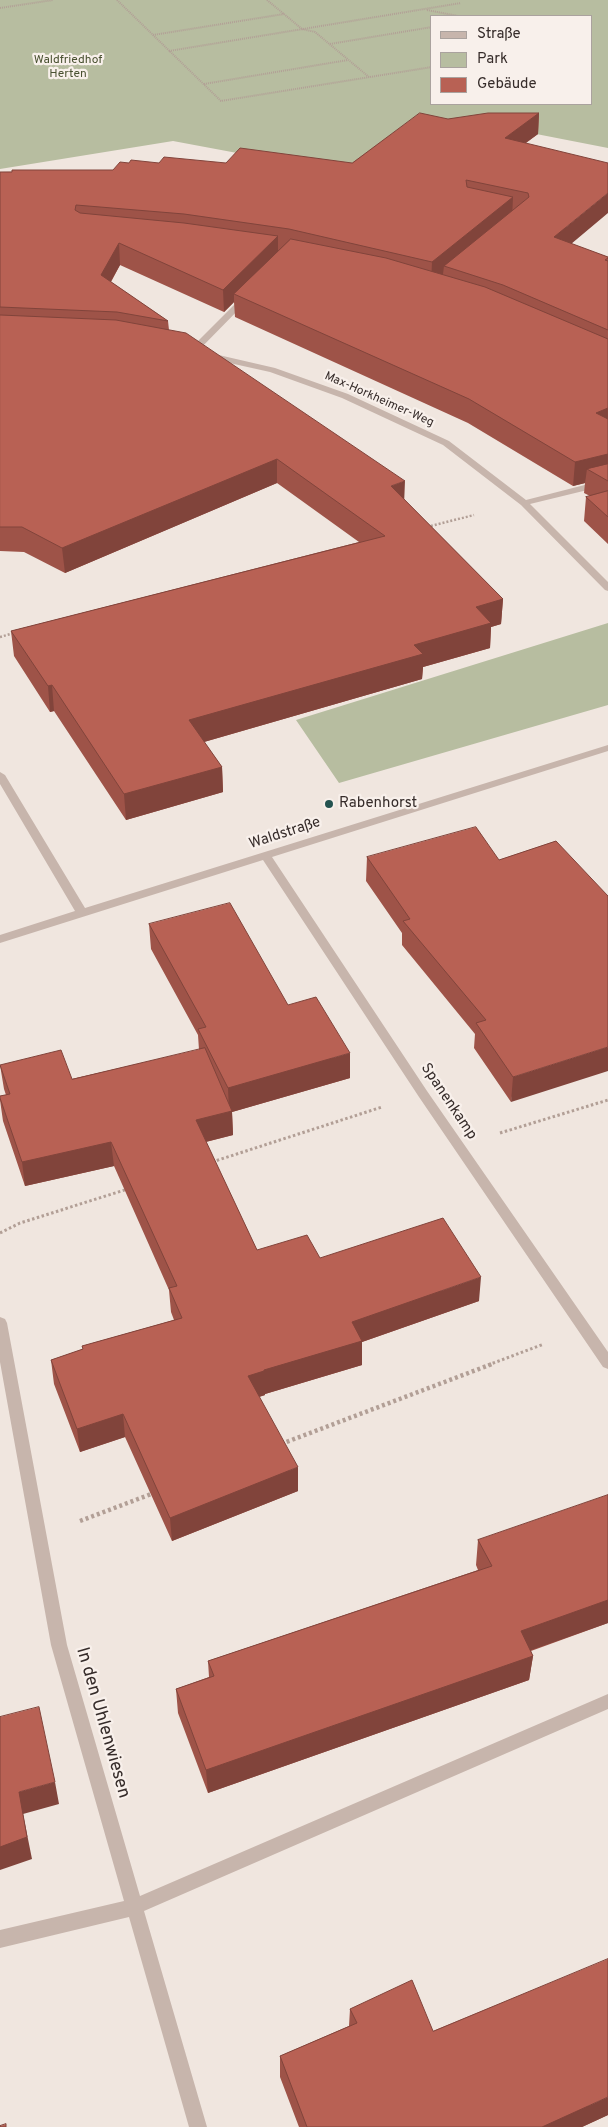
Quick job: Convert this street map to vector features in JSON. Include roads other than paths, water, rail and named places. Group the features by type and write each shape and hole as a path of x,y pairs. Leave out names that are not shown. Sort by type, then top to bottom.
{"street":[{"name":"Max-Horkheimer-Weg","path":"255,290 188,351 272,370 353,400 446,443 524,503 608,588"},
{"path":"524,503 608,482"},
{"name":"Waldstraße","path":"0,939 608,748"},
{"path":"0,775 82,913"},
{"name":"Spanenkamp","path":"266,856 458,1146 608,1363"},
{"name":"In den Uhlenwiesen","path":"0,1323 59,1645 198,2127"},
{"path":"0,1939 134,1907 608,1701"}],"place":[{"name":"Rabenhorst","path":"329,804"}],"park label":[{"name":"Waldfriedhof Herten","path":"68,68"}]}
